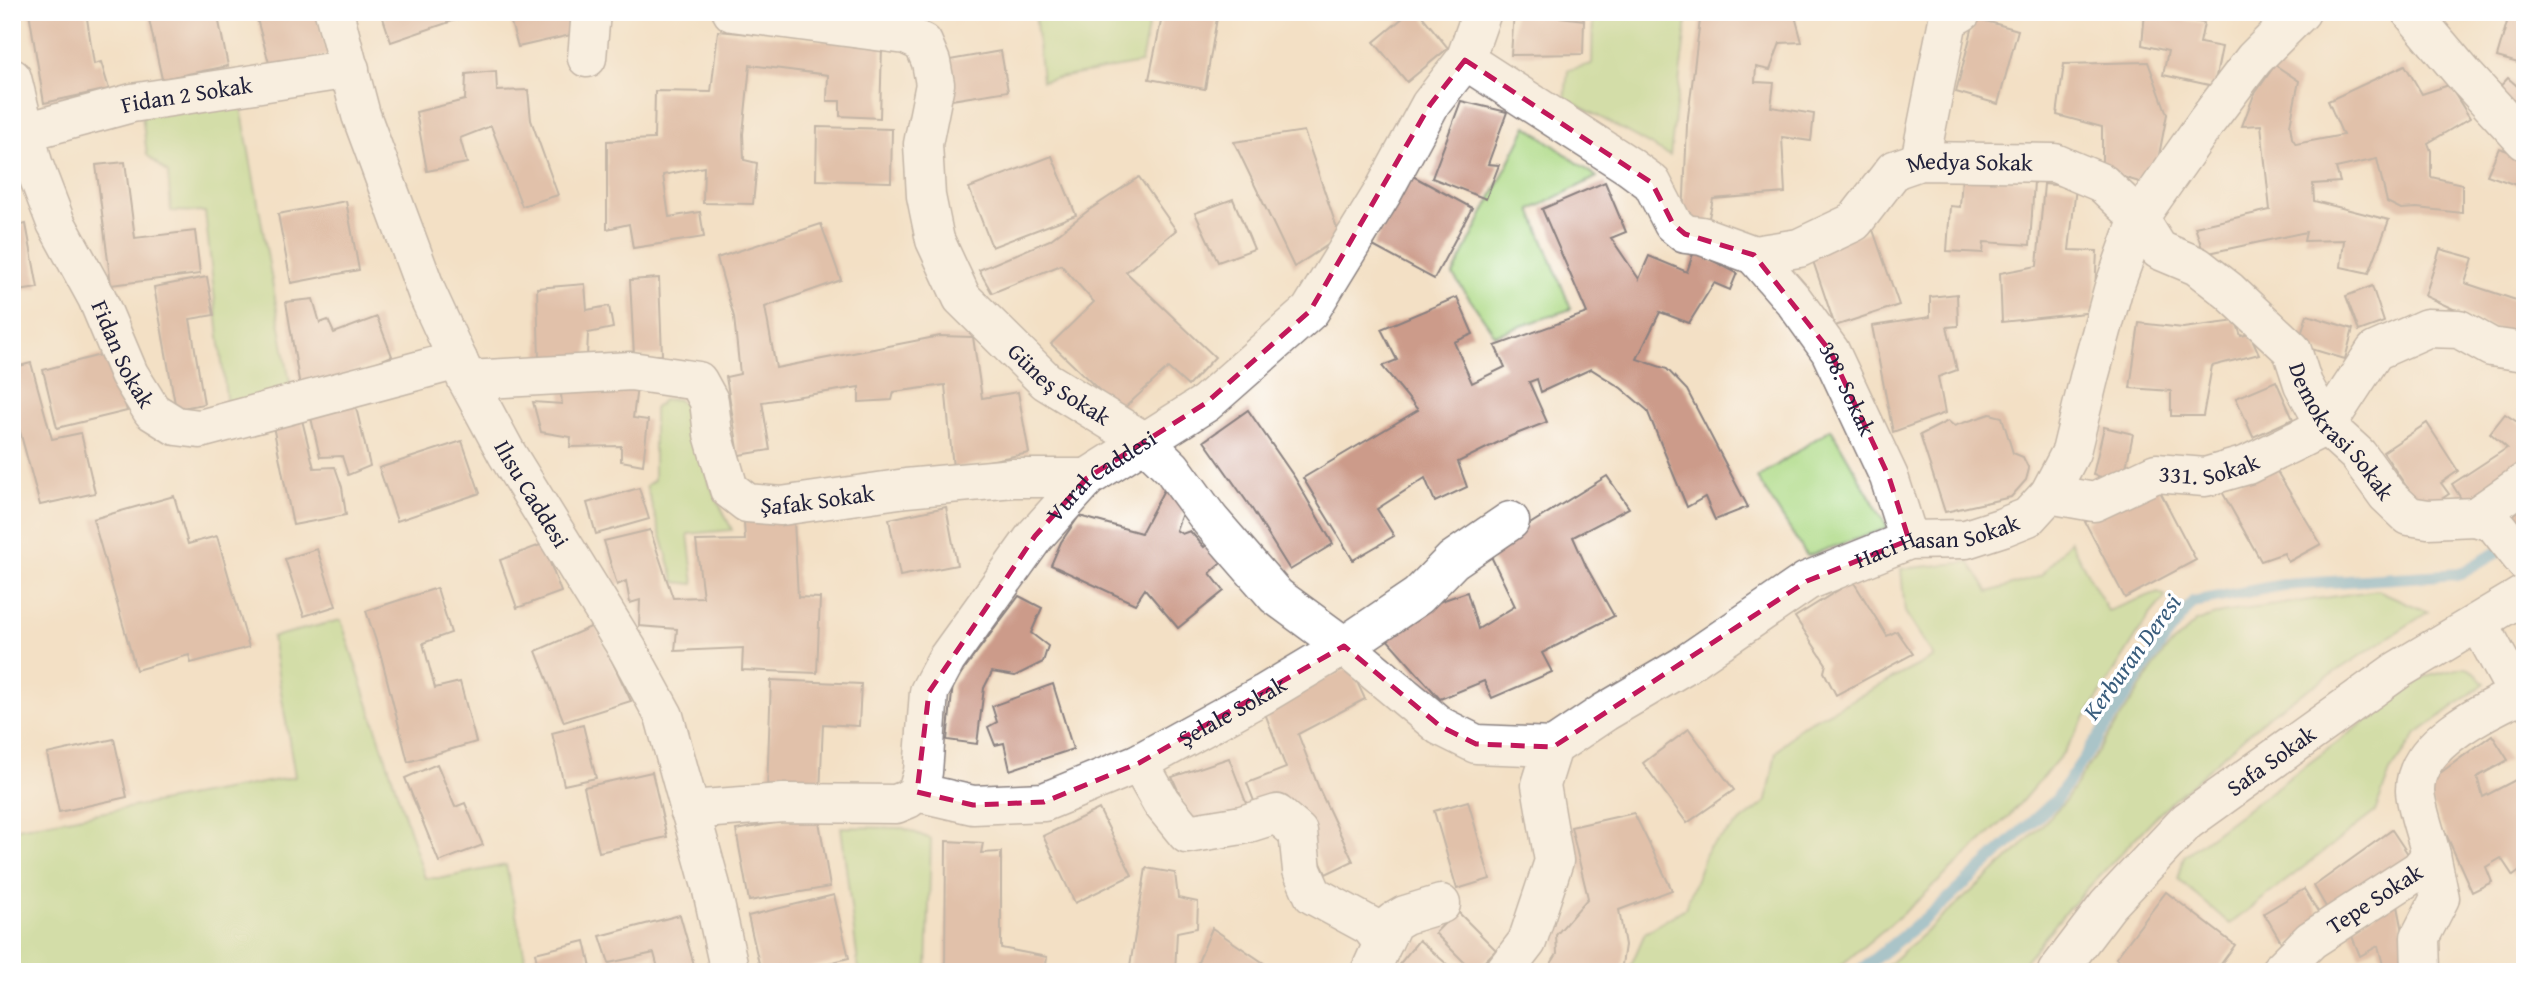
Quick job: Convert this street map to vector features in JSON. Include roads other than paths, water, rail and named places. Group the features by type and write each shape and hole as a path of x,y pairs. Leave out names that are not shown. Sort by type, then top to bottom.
{"street":[{"name":"Ilısu Caddesi","path":"334,12 361,115 427,293 463,370 507,454 628,650 664,716 711,887 730,972"},
{"path":"587,58 591,12"},
{"name":"Güneş Sokak","path":"732,12 906,35 923,43 931,62 935,84 923,144 926,196 935,240 962,298 1046,381 1144,442 1172,468 1210,520 1276,596 1344,646 1440,726 1476,744 1553,747"},
{"name":"Vural Caddesi","path":"918,792 923,772 929,692 946,660 1035,536 1087,478 1206,403 1310,311 1383,191 1430,105 1465,60 1482,12"},
{"path":"1920,161 1948,20 1962,12"},
{"name":"Haci Hasan Sokak","path":"1553,747 1605,712 1683,666 1807,581 1909,540 1966,540 2028,517 2049,494 2071,452 2110,302 2140,218 2207,121 2254,60 2301,12"},
{"path":"2411,12 2525,141"},
{"name":"Medya Sokak","path":"1465,60 1645,177 1652,183 1673,224 1685,234 1702,236 1754,255 1799,248 1854,222 1894,170 1920,161 2055,163 2102,183 2140,218"},
{"name":"Fidan 2 Sokak","path":"25,132 132,103 350,69"},
{"name":"Fidan Sokak","path":"12,78 25,132 56,223 97,298 129,374 152,411 176,426 200,429 463,370"},
{"name":"Demokrasi Sokak","path":"2140,218 2159,250 2197,266 2229,291 2292,350 2303,384 2326,426 2358,455 2387,495 2409,516 2485,520"},
{"name":"308. Sokak","path":"1754,255 1794,302 1830,351 1889,477 1909,540"},
{"path":"2326,426 2375,351 2427,328 2459,329 2491,347 2525,352"},
{"name":"Şafak Sokak","path":"463,370 631,371 698,381 709,401 713,434 729,489 747,503 781,506 906,488 1013,478 1087,478"},
{"name":"331. Sokak","path":"2049,494 2094,502 2156,473 2205,477 2247,466 2326,426"},
{"path":"2524,561 2485,520 2525,482"},
{"name":"Şelale Sokak","path":"918,792 973,805 1044,802 1139,763 1264,695 1344,646 1418,596 1453,561 1510,521"},
{"name":"Safa Sokak","path":"2056,972 2108,905 2187,821 2398,670 2525,594"},
{"path":"2479,623 2521,697"},
{"name":"Tepe Sokak","path":"2279,972 2311,940 2419,870 2431,855 2415,790 2425,757 2480,712 2521,697"},
{"path":"1504,972 1528,942 1554,861 1541,785 1553,747"},
{"path":"1139,763 1161,802 1187,834 1242,825 1278,814 1298,832 1302,870 1313,895 1345,910 1370,926 1376,957"},
{"path":"689,810 783,803 896,804 918,792"},
{"path":"2421,972 2420,937 2440,898 2431,855"},
{"path":"1376,957 1393,922 1405,915 1441,904"}],"waterway":[{"name":"Kerburan Deresi","path":"1858,972 1937,909 2056,800 2158,648 2193,602 2283,585 2460,574 2506,547"}]}
